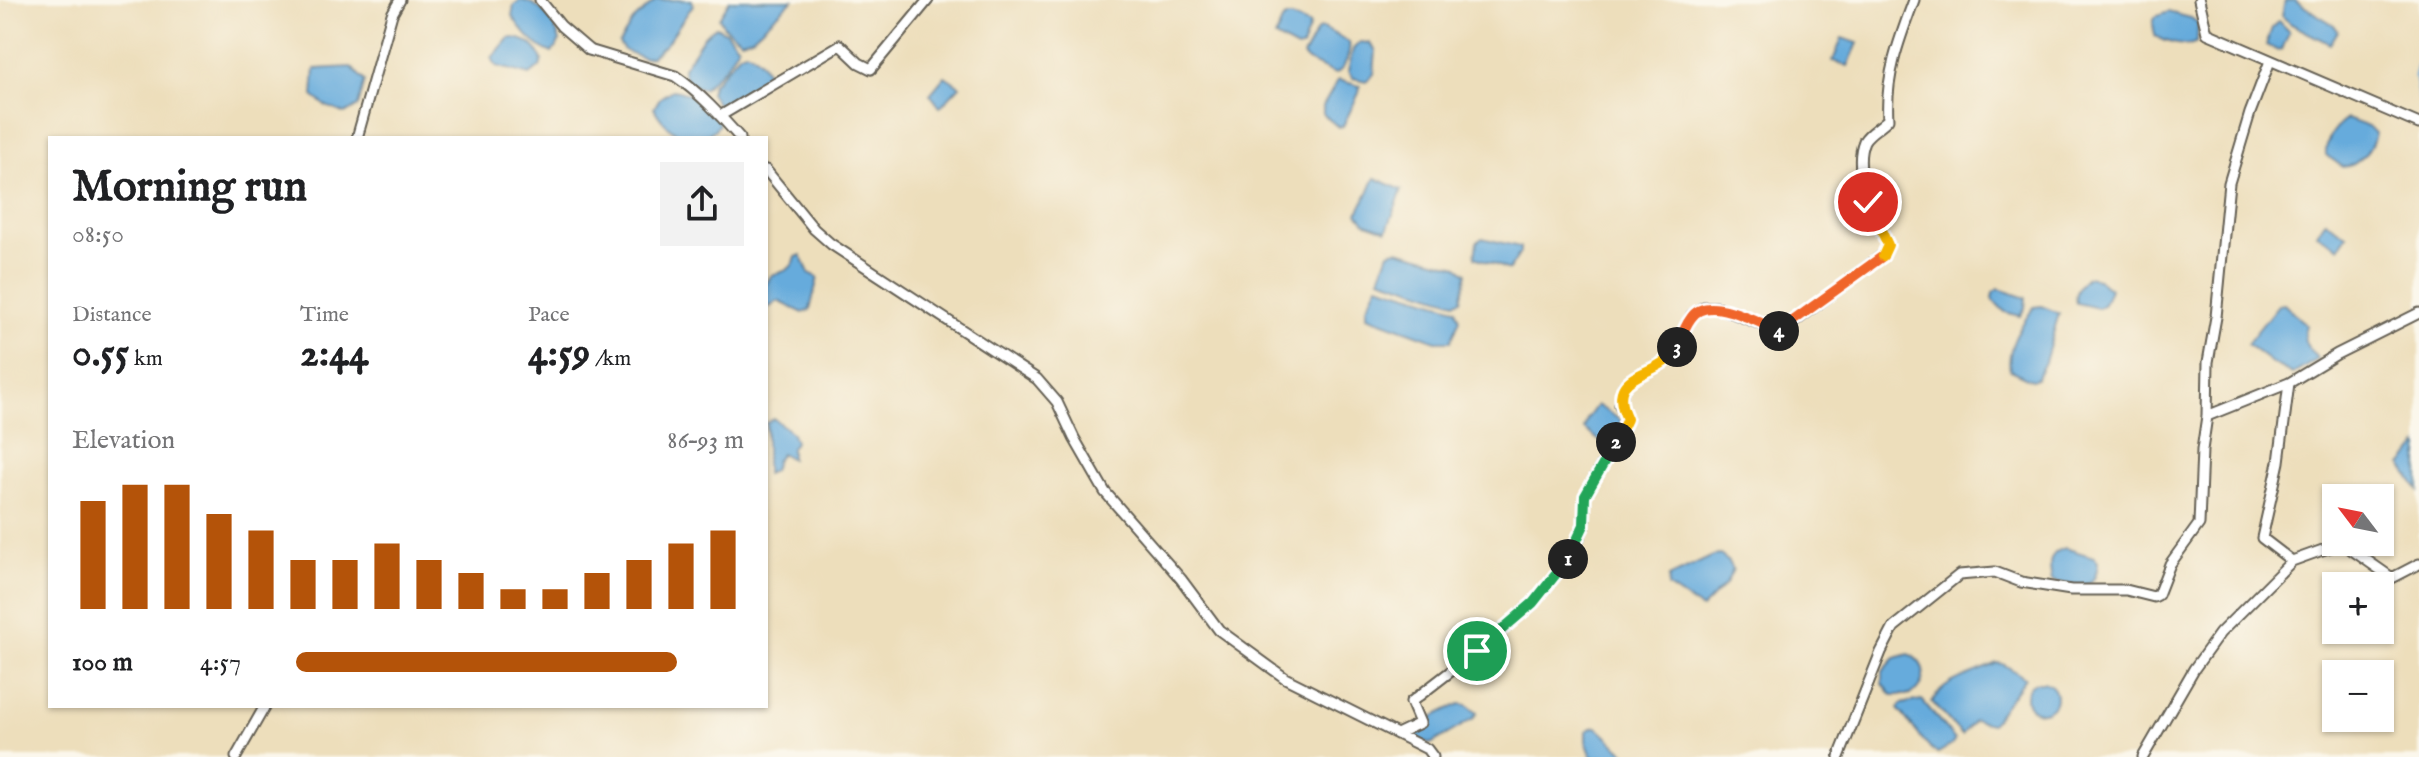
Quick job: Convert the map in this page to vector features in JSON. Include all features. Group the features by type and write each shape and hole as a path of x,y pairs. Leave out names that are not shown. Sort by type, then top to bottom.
{"street":[{"path":"358,136 392,14 400,0"},
{"path":"540,0 579,44 600,55 675,76 705,99 738,136"},
{"path":"720,116 840,45 865,68 871,69 928,0"},
{"path":"1397,734 1420,723 1411,702 1533,603 1573,554 1584,525 1585,496 1627,419 1620,405 1624,386 1674,355 1692,315 1704,307 1717,307 1781,332 1884,254 1888,245 1864,187 1863,148 1870,133 1888,119 1886,98 1890,67 1914,0"},
{"path":"2199,0 2207,33 2419,124"},
{"path":"1839,757 1894,627 1959,575 1995,572 2021,582 2071,590 2126,590 2154,597 2158,595 2170,564 2199,524 2208,362 2216,317 2229,183 2270,61"},
{"path":"768,172 814,229 831,244 1037,379 1057,402 1105,492 1181,579 1219,630 1285,678 1427,749 1433,757"},
{"path":"2207,416 2289,383 2337,354 2419,313"},
{"path":"2289,383 2279,462 2262,538 2292,561"},
{"path":"2143,757 2194,669 2220,633 2292,561 2342,543 2392,578 2419,564"},
{"path":"236,757 264,708"}],"water":[{"path":"520,0 534,4 550,21 560,41 552,53 529,38 512,16 514,5"},
{"path":"656,0 692,0 693,5 666,44 651,57 644,58 625,51 619,43 633,21"},
{"path":"730,0 793,0 752,37 741,40 725,28 719,18"},
{"path":"2294,0 2334,25 2338,31 2330,44 2282,16 2285,1"},
{"path":"2168,12 2198,23 2197,42 2182,45 2155,36 2155,17"},
{"path":"1287,17 1310,25 1302,48 1297,49 1275,37"},
{"path":"2278,21 2289,32 2282,50 2278,51 2266,45"},
{"path":"716,27 726,32 738,46 726,66 703,89 687,79 683,68 705,35"},
{"path":"1323,28 1349,42 1346,60 1342,69 1335,74 1303,56 1318,29"},
{"path":"509,38 529,43 540,54 540,67 530,75 496,66 492,58"},
{"path":"1842,38 1858,43 1848,66 1833,61"},
{"path":"1360,42 1370,43 1376,50 1374,74 1366,81 1353,78 1348,71 1353,49"},
{"path":"745,51 759,60 768,75 747,96 719,106 710,93 712,85"},
{"path":"351,67 365,81 358,106 345,114 313,96 315,69"},
{"path":"945,76 960,86 940,107 930,94"},
{"path":"1338,80 1360,86 1343,126 1338,127 1323,114 1323,106"},
{"path":"672,90 686,93 719,119 718,126 706,136 680,135 662,120 654,108 660,98"},
{"path":"2347,119 2369,127 2375,133 2364,155 2343,167 2326,155 2326,149 2332,134"},
{"path":"1375,178 1402,190 1387,230 1366,223 1358,213"},
{"path":"2325,221 2347,235 2339,247 2317,234"},
{"path":"1482,238 1520,247 1520,253 1509,270 1475,257 1477,242"},
{"path":"1397,250 1458,266 1467,273 1461,300 1455,302 1380,278 1389,252"},
{"path":"801,255 809,273 818,277 810,310 803,313 778,301 768,306 768,281 771,276 789,268"},
{"path":"2087,277 2098,279 2110,289 2104,304 2098,308 2076,303 2078,288"},
{"path":"1378,285 1456,308 1460,319 1451,341 1436,341 1367,316 1367,307"},
{"path":"1999,289 2026,298 2020,316 2005,312 1992,299 1993,293"},
{"path":"2284,304 2306,325 2306,344 2318,359 2293,374 2273,364 2247,344 2278,305"},
{"path":"2041,306 2059,313 2045,362 2036,379 2031,380 2010,370 2010,353 2024,321 2034,307"},
{"path":"1597,405 1622,421 1612,442 1601,442 1584,429"},
{"path":"773,418 792,433 795,442 791,448 791,459 781,453 773,471 768,473 768,422"},
{"path":"2419,445 2419,491 2402,465"},
{"path":"2065,548 2094,557 2098,562 2089,583 2076,586 2052,581 2052,557"},
{"path":"1720,555 1733,569 1726,584 1701,609 1668,587 1669,577"},
{"path":"1909,654 1923,668 1923,679 1911,695 1892,695 1883,684 1883,671 1895,658"},
{"path":"1997,663 2025,678 1991,724 1974,720 1962,735 1932,702 1952,682"},
{"path":"2041,682 2052,686 2056,697 2052,708 2041,712 2030,708 2026,697 2030,686"},
{"path":"1922,700 1955,740 1938,753 1931,750 1898,709 1901,704"},
{"path":"1460,704 1477,713 1473,719 1431,744 1415,738 1426,722"},
{"path":"1597,727 1626,754 1625,757 1592,757 1586,731"}],"waterway":[{"path":"2419,62 2415,77 2419,99"}],"route":[{"path":"1477,651 1533,603 1573,554 1584,525 1585,496 1627,419 1620,405 1624,386 1674,355 1692,315 1704,307 1717,307 1781,332 1837,288 1872,266 1888,245 1868,202"}]}
